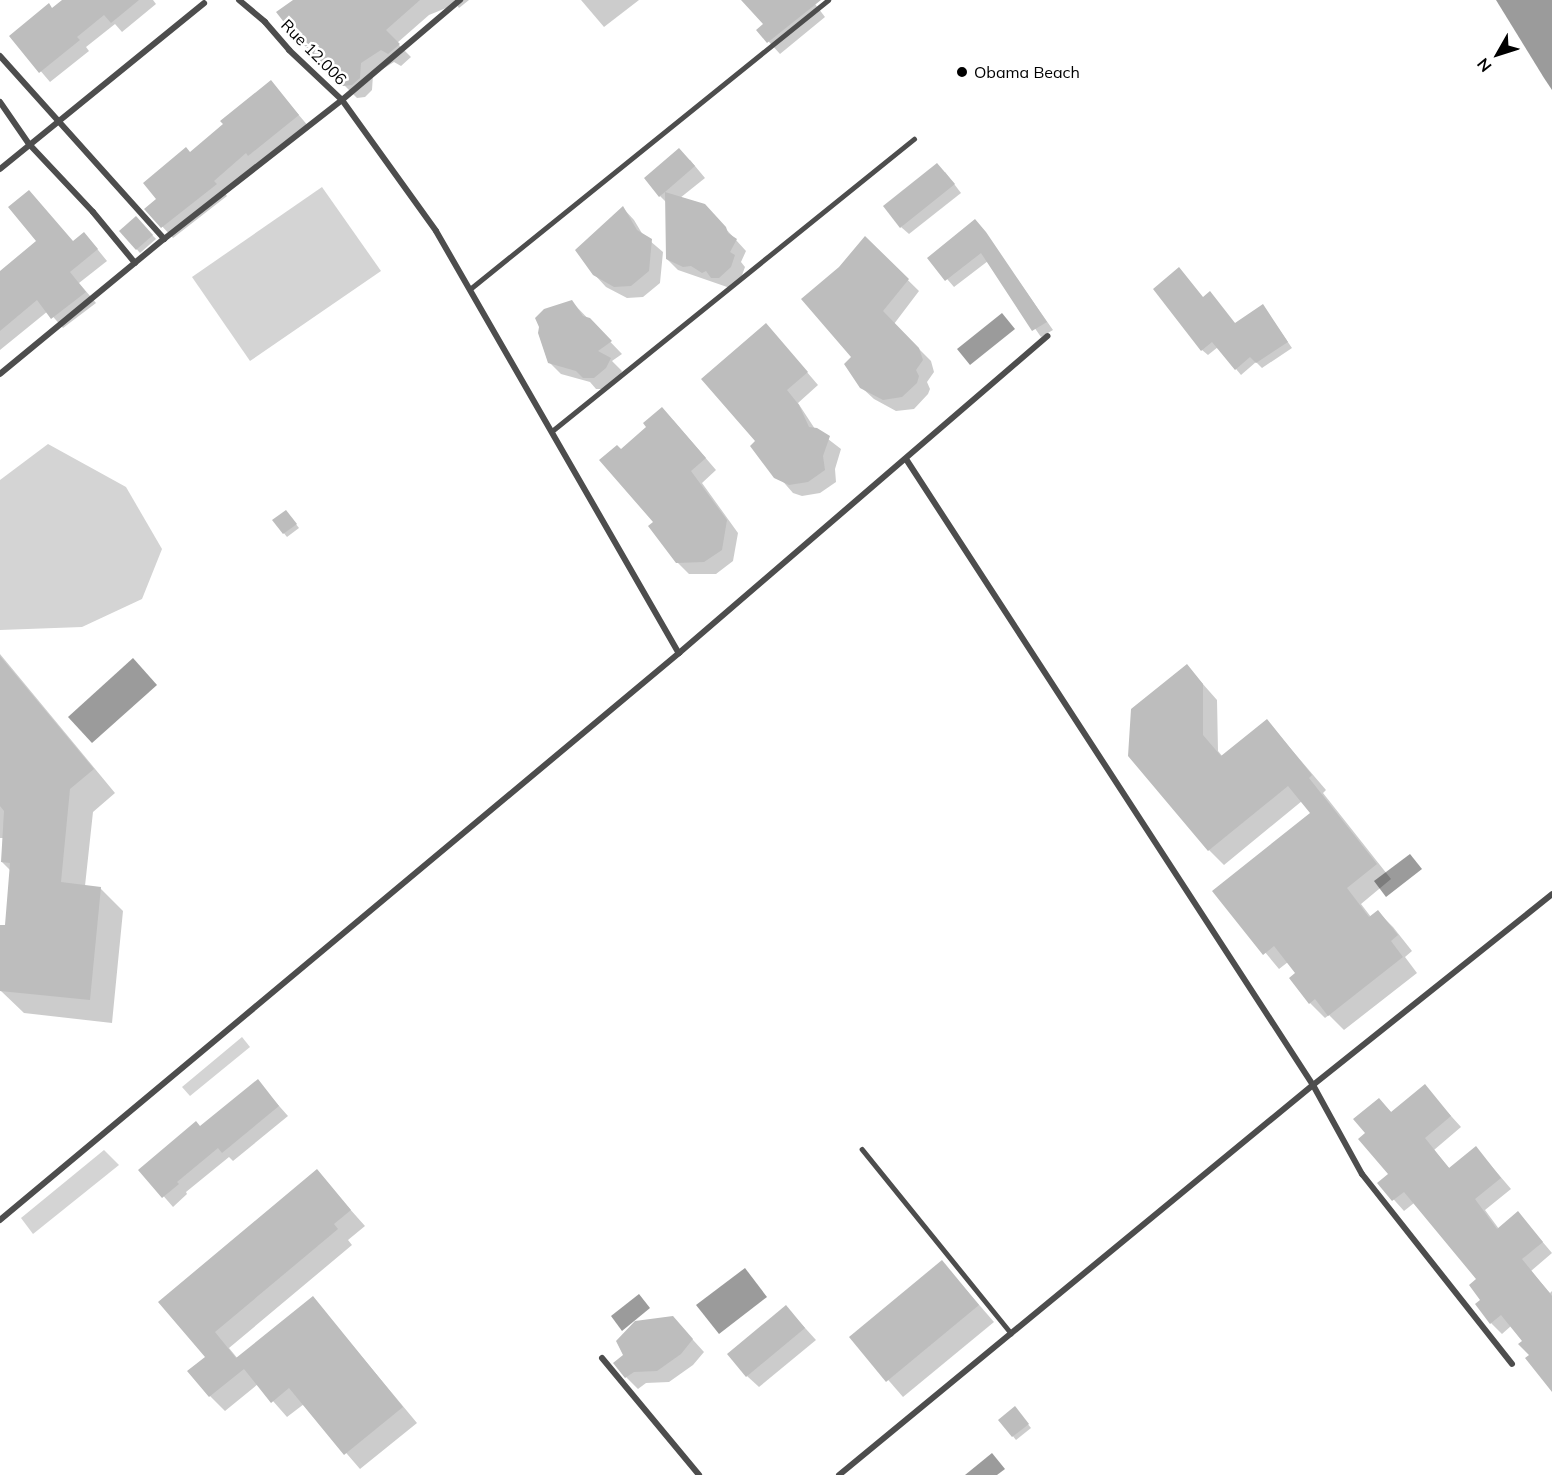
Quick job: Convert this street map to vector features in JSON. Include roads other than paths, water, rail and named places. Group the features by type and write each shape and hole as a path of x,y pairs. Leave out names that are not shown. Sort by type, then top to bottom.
{"street":[{"name":"Rue 12.006","path":"239,0 265,22 289,50 342,100 436,231 680,653"},
{"path":"0,374 165,238 342,100 460,0"},
{"path":"0,169 204,3"},
{"path":"0,56 165,238"},
{"path":"0,102 29,144 93,212 135,263"},
{"path":"0,1220 680,653 1048,336"},
{"path":"906,459 1313,1085 1362,1174 1512,1364"},
{"path":"839,1475 1313,1085 1552,894"},
{"path":"602,1358 699,1475"}],"lane":[{"path":"470,290 828,0"},
{"path":"552,431 914,139"},
{"path":"862,1149 1011,1333"}],"place":[{"name":"Obama Beach","path":"962,72"}]}
